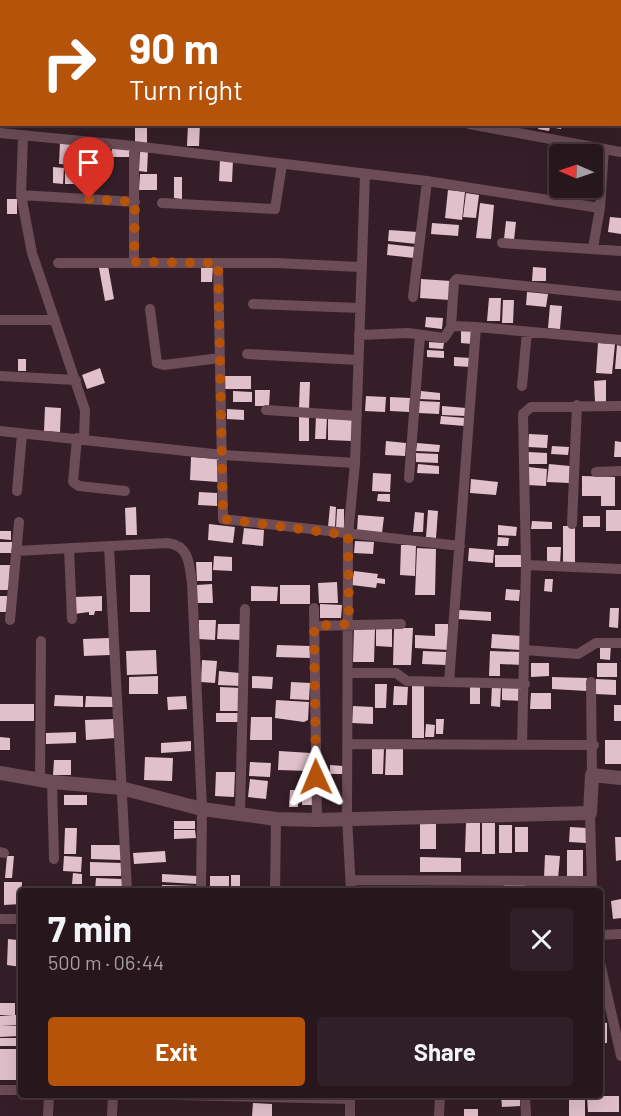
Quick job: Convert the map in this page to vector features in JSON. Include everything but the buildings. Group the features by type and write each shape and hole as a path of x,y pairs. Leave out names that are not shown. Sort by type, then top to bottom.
{"street":[{"path":"480,126 621,152"},
{"path":"0,133 134,146 428,181 600,208"},
{"path":"23,136 21,195 32,252 85,410 73,482 79,486 125,491"},
{"path":"134,146 134,262"},
{"path":"593,248 600,208 604,149"},
{"path":"162,203 275,209 282,164"},
{"path":"365,174 360,267 356,463 348,535 348,817 351,885 591,886 590,813 594,745 591,682"},
{"path":"413,297 428,181"},
{"path":"21,195 135,202"},
{"path":"502,243 621,251"},
{"path":"58,263 218,263 360,267"},
{"path":"218,263 223,519 460,546"},
{"path":"359,335 420,335 446,338 450,327 454,282 457,279 621,296"},
{"path":"253,304 360,308"},
{"path":"150,309 157,363 164,365 220,358"},
{"path":"0,320 55,320"},
{"path":"450,327 476,327 621,340"},
{"path":"449,682 476,327"},
{"path":"522,386 527,332"},
{"path":"409,478 420,335"},
{"path":"247,354 358,360"},
{"path":"0,376 76,380"},
{"path":"572,524 577,405"},
{"path":"522,745 526,565 523,414 531,407 621,406"},
{"path":"266,410 357,416"},
{"path":"0,431 223,455 356,463"},
{"path":"17,491 22,434"},
{"path":"596,472 621,471"},
{"path":"10,621 19,522"},
{"path":"16,551 175,544 182,547 188,556 192,583 202,809 201,888"},
{"path":"109,546 127,888"},
{"path":"69,548 72,619"},
{"path":"526,565 621,569"},
{"path":"314,608 317,820"},
{"path":"240,814 245,609"},
{"path":"314,626 401,624"},
{"path":"41,641 46,781 54,859"},
{"path":"525,650 578,654 597,643 621,643"},
{"path":"349,673 396,673 407,681 525,684"},
{"path":"348,744 594,745"},
{"path":"0,773 46,781 121,788 202,809 276,819 590,813"},
{"path":"592,776 621,778"},
{"path":"275,888 276,819"},
{"path":"0,919 18,919"},
{"path":"603,934 621,934"},
{"path":"603,982 621,1056"},
{"path":"0,1090 18,1090"},
{"path":"48,1116 49,1098"},
{"path":"112,1116 113,1098"},
{"path":"350,1098 350,1116"},
{"path":"439,1116 440,1098"},
{"path":"525,1098 526,1116"}],"route":[{"path":"89,199 135,202 134,262 218,263 223,519 348,535 349,624 314,626 316,777"}]}
